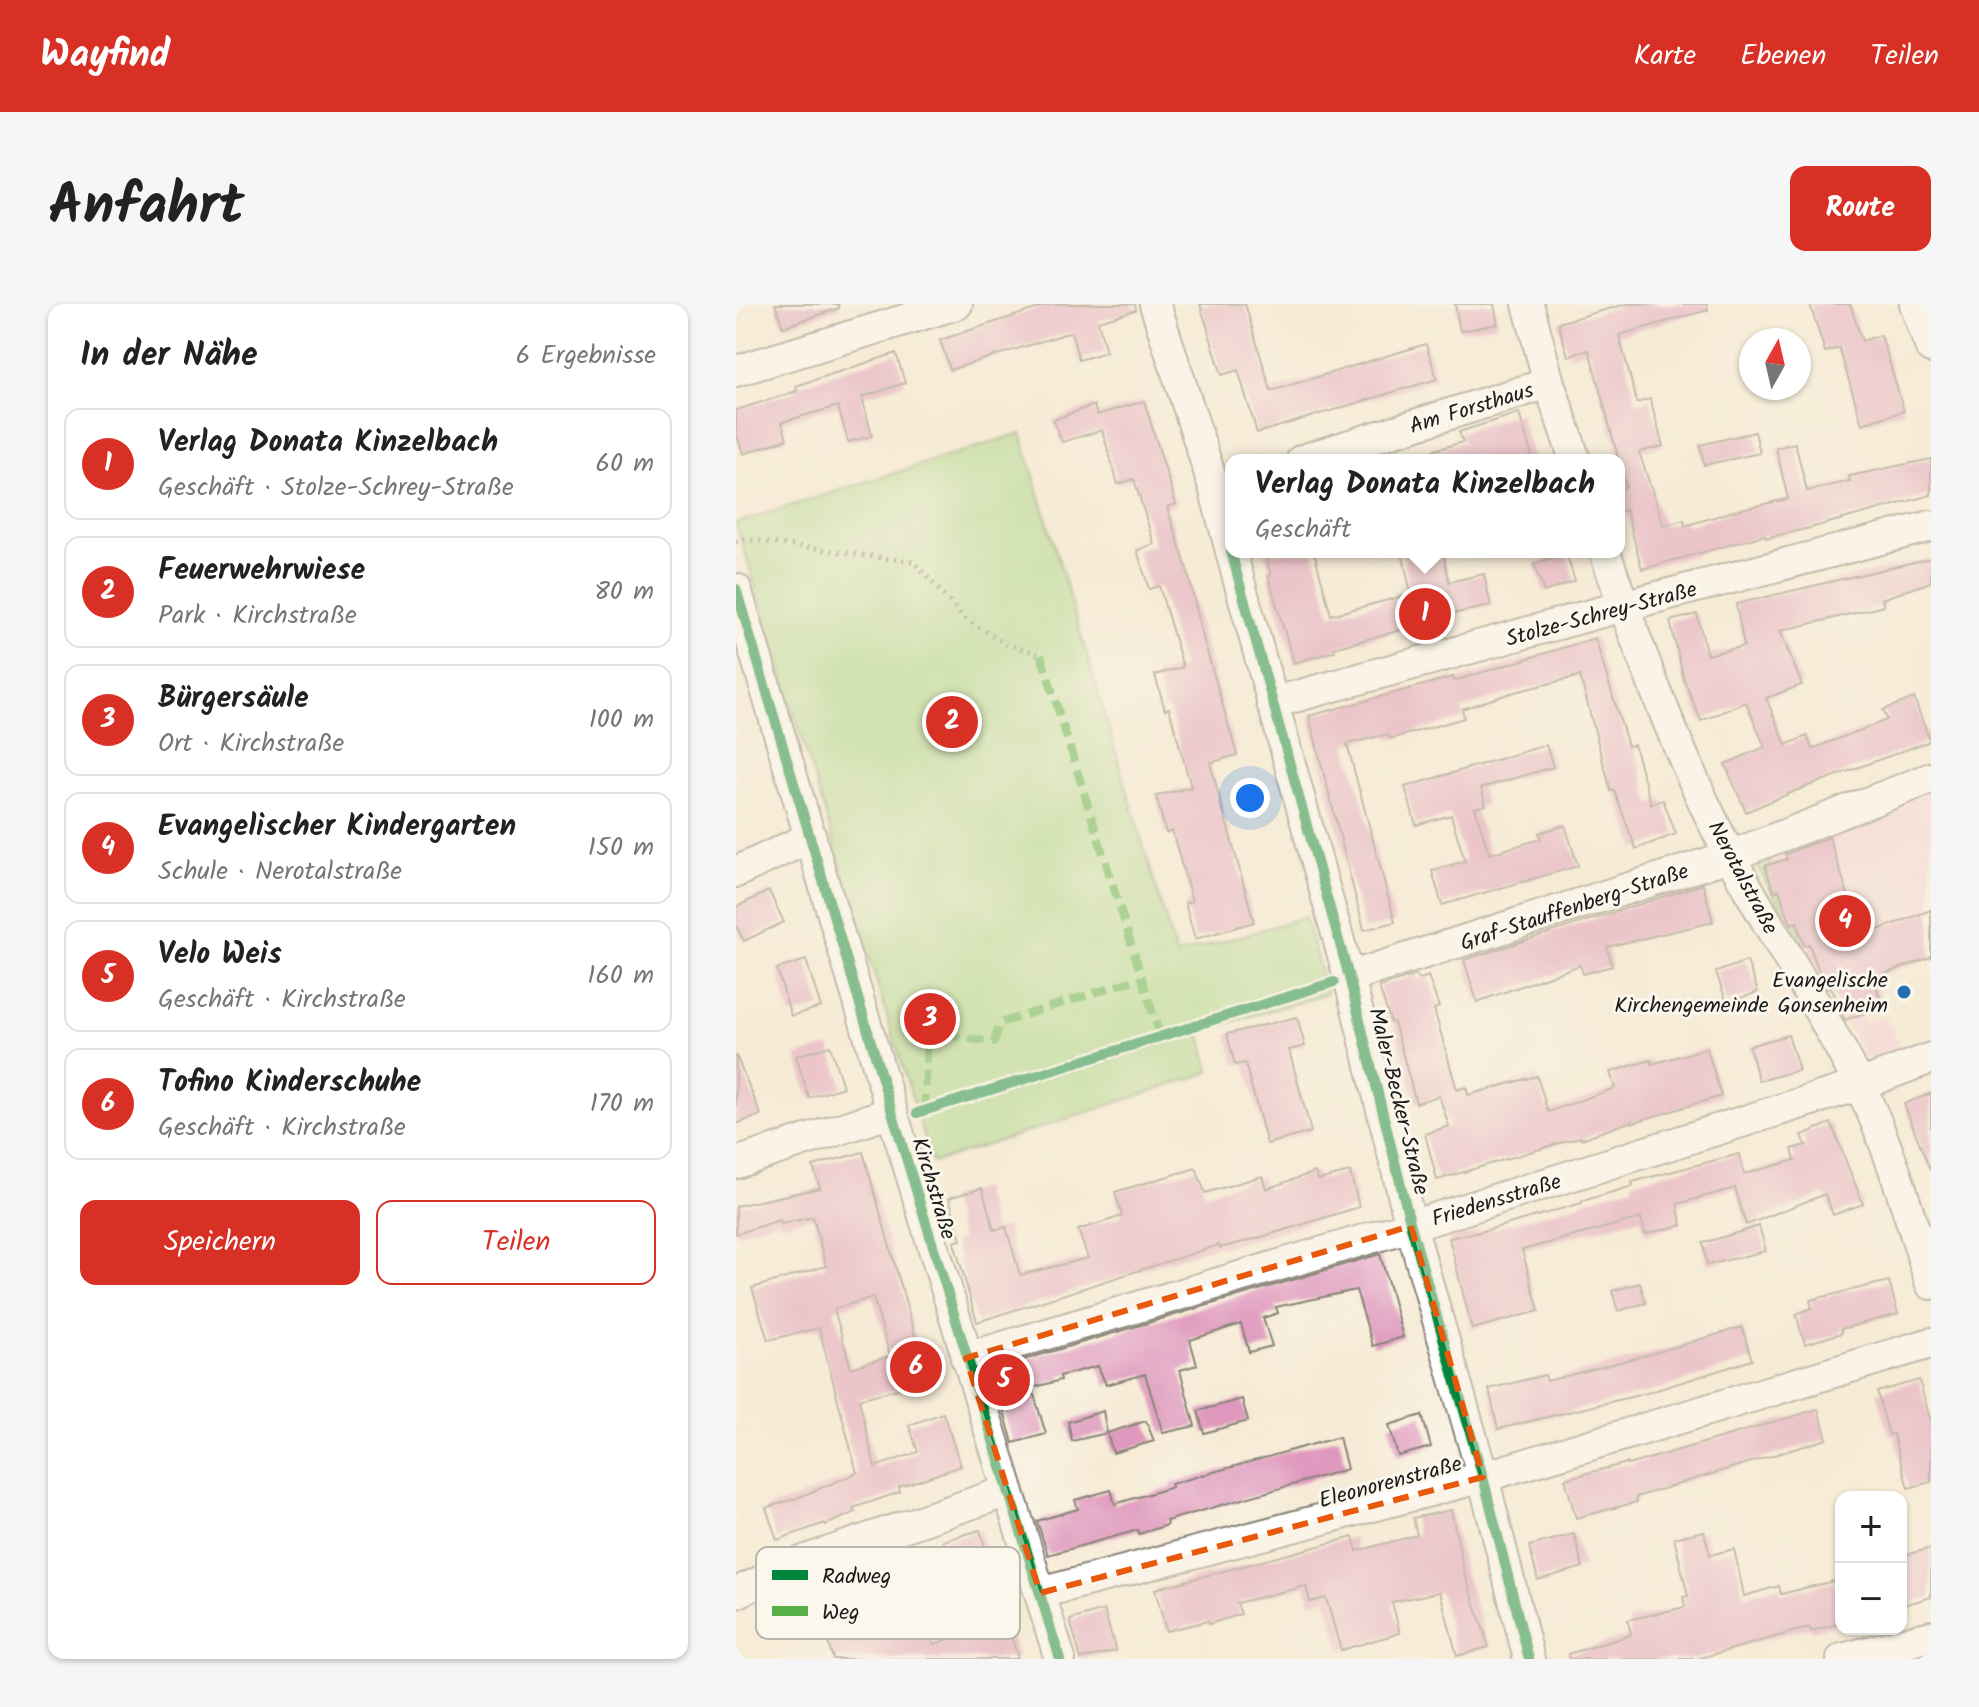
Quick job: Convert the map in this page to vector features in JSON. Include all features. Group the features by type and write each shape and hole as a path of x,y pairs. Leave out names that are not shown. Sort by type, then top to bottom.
{"street":[{"path":"736,371 957,304"},
{"name":"Maler-Becker-Straße","path":"1155,304 1222,485 1225,507"},
{"path":"1528,304 1549,383 1573,454"},
{"path":"1915,304 1931,348"},
{"name":"Am Forsthaus","path":"1321,454 1549,383"},
{"name":"Stolze-Schrey-Straße","path":"1272,703 1623,606 1931,526"},
{"name":"Maler-Becker-Straße","path":"1233,558 1349,977 1411,1226 1483,1477 1529,1659"},
{"name":"Nerotalstraße","path":"1607,558 1683,756 1730,856 1859,1085 1901,1189 1931,1284"},
{"name":"Kirchstraße","path":"736,589 966,1358 1060,1659"},
{"name":"Graf-Stauffenberg-Straße","path":"1349,977 1730,856 1931,778"},
{"path":"736,872 811,837"},
{"name":"Friedensstraße","path":"966,1358 1411,1226 1859,1085 1931,1058"},
{"path":"736,1163 892,1112"},
{"name":"Eleonorenstraße","path":"1040,1593 1483,1477 1931,1343"},
{"path":"844,1547 1008,1491"},
{"path":"736,1593 756,1584"},
{"path":"1842,1659 1931,1636"}],"path":[{"path":"736,542 744,539 914,562 964,618 1006,644 1041,655"}],"highlighted area":[{"path":"1411,1226 1483,1477 1040,1593 966,1358"}],"shaded area":[{"path":"1931,788 1931,910 1875,931 1890,972 1873,978 1883,1006 1859,1015 1863,1023 1886,1015 1900,1049 1871,1060 1865,1057 1844,1020 1832,987 1825,989 1820,974 1817,974 1755,862"}],"green space":[{"path":"1021,433 1176,955 1305,917 1327,994 1200,1031 1210,1072 932,1163 736,523"},
{"path":"1768,853 1774,892 1779,890 1791,924 1797,922 1802,946 1755,862"}],"building":[{"path":"775,304 838,304 839,308 783,327"},
{"path":"1051,304 1135,304 1136,310 1098,321 1106,352 1079,360 1071,332 950,370 940,340"},
{"path":"1200,304 1245,304 1271,391 1426,344 1437,379 1257,433 1238,370 1222,375"},
{"path":"1455,304 1494,304 1498,324 1460,331"},
{"path":"1626,304 1707,304 1708,310 1619,335 1637,403 1650,399 1663,446 1639,452 1664,526 1684,520 1685,526 1740,509 1788,499 1776,448 1795,443 1807,491 1850,481 1849,476 1931,459 1931,495 1810,528 1766,538 1765,535 1642,569 1625,510 1625,454 1617,454 1589,350 1568,356 1558,323"},
{"path":"1810,304 1850,304 1862,341 1881,335 1904,411 1862,424 1839,348 1825,352"},
{"path":"896,353 905,383 862,397 872,436 848,442 838,406 782,422 787,439 743,454 736,432 736,410 797,391 796,386"},
{"path":"1144,401 1176,504 1167,507 1187,569 1237,755 1210,763 1254,922 1195,939 1185,903 1192,901 1172,831 1166,833 1156,796 1191,787 1169,708 1165,710 1155,675 1183,667 1159,586 1149,589 1137,550 1154,544 1134,479 1118,484 1102,430 1062,442 1053,420 1094,405 1097,415"},
{"path":"1519,413 1531,454 1420,454 1463,442 1459,432"},
{"path":"1755,432 1760,453 1704,465 1700,445"},
{"path":"1267,558 1316,558 1331,615 1411,594 1403,558 1444,558 1449,582 1484,574 1491,606 1441,616 1442,619 1334,648 1335,651 1294,663 1268,576 1271,575"},
{"path":"1551,558 1568,558 1575,581 1544,592 1534,564"},
{"path":"1931,558 1931,582 1882,599 1884,606 1780,631 1802,685 1766,698 1786,745 1807,736 1812,749 1887,720 1883,710 1914,698 1930,741 1746,812 1725,764 1765,747 1746,702 1701,721 1684,680 1670,621 1697,614 1707,655 1744,646 1736,604"},
{"path":"1595,638 1628,746 1634,745 1651,804 1663,800 1676,834 1636,849 1614,790 1611,791 1580,676 1511,693 1462,709 1464,718 1390,739 1388,734 1347,744 1395,922 1364,930 1309,716 1453,677 1454,681"},
{"path":"1546,745 1553,767 1481,788 1486,805 1475,808 1489,854 1541,839 1539,833 1565,825 1578,866 1442,905 1432,871 1465,861 1451,815 1416,825 1405,787"},
{"path":"1829,837 1862,936 1931,910 1931,957 1873,978 1883,1006 1845,1020 1831,987 1827,988 1822,980 1809,944 1804,945 1797,922 1791,924 1779,890 1774,892 1765,866 1787,859 1785,854"},
{"path":"1703,884 1713,922 1607,947 1612,966 1583,974 1580,965 1477,1002 1464,960"},
{"path":"769,891 784,922 744,941 736,926 736,907"},
{"path":"806,960 821,1007 791,1016 777,969"},
{"path":"1747,961 1758,992 1727,1003 1716,972"},
{"path":"1416,975 1418,980 1428,976 1439,1007 1434,1009 1457,1090 1466,1087 1468,1095 1537,1076 1548,1112 1615,1088 1610,1072 1707,1048 1721,1096 1437,1180 1425,1134 1449,1126 1439,1096 1416,1103 1394,1022 1391,1023 1379,987"},
{"path":"1297,1017 1305,1046 1289,1050 1311,1132 1267,1144 1245,1063 1235,1065 1227,1034"},
{"path":"1788,1035 1799,1070 1759,1081 1749,1046"},
{"path":"830,1046 843,1087 809,1098 796,1056"},
{"path":"736,1055 761,1115 736,1124"},
{"path":"1931,1093 1931,1170 1930,1170 1904,1104"},
{"path":"1831,1123 1863,1204 1833,1215 1825,1194 1746,1225 1735,1188 1677,1204 1682,1225 1645,1234 1641,1218 1522,1250 1539,1311 1472,1329 1449,1238 1582,1203 1633,1186 1632,1182 1739,1154 1744,1174 1795,1160 1792,1149 1806,1145 1802,1135"},
{"path":"863,1152 928,1381 859,1399 875,1467 918,1452 909,1425 943,1413 961,1466 899,1487 900,1492 853,1508 855,1512 826,1525 777,1540 766,1508 857,1473 819,1328 768,1340 752,1288 826,1266 813,1217 781,1224 780,1220 736,1234 736,1206 820,1188 813,1166","holes":["873,1297 890,1356 851,1368 834,1309"]},
{"path":"1196,1168 1205,1193 1262,1176 1266,1189 1315,1172 1318,1180 1350,1172 1359,1207 1258,1238 1220,1248 1219,1245 977,1322 954,1242 961,1240 949,1198 982,1188 994,1230 1006,1227 1020,1275 1088,1258 1078,1230 1122,1216 1115,1192"},
{"path":"1759,1226 1766,1251 1707,1265 1703,1243"},
{"path":"1380,1254 1403,1337 1373,1346 1356,1290 1276,1307 1278,1313 1263,1318 1272,1346 1249,1352 1241,1324 1190,1340 1197,1365 1180,1370 1195,1426 1163,1433 1145,1374 1106,1385 1098,1366 1060,1376 1061,1380 1032,1388 1046,1434 1013,1443 999,1394 1020,1387 1013,1363"},
{"path":"1889,1281 1898,1314 1841,1329 1842,1333 1805,1344 1796,1314 1812,1308 1810,1300"},
{"path":"1640,1283 1646,1303 1618,1311 1612,1291"},
{"path":"1742,1327 1752,1360 1647,1393 1498,1429 1489,1389 1545,1375 1547,1381"},
{"path":"1919,1380 1931,1422 1931,1482 1908,1488 1877,1392"},
{"path":"1242,1399 1248,1421 1204,1433 1198,1411"},
{"path":"1818,1409 1827,1439 1636,1497 1637,1502 1576,1518 1565,1479 1628,1465"},
{"path":"1103,1411 1107,1433 1072,1441 1068,1422"},
{"path":"1422,1415 1431,1447 1398,1456 1389,1425"},
{"path":"1146,1421 1154,1441 1113,1453 1107,1433"},
{"path":"1339,1437 1347,1469 1166,1521 1167,1525 1139,1534 1138,1530 1048,1555 1037,1521 1078,1509 1075,1500 1111,1490 1115,1504 1172,1487 1171,1484"},
{"path":"1451,1510 1464,1571 1489,1647 1457,1656 1440,1592 1392,1602 1400,1633 1341,1650 1326,1598 1310,1602 1306,1586 1237,1603 1241,1614 1209,1624 1208,1621 1166,1631 1155,1589 1353,1537 1357,1551 1417,1535 1413,1518"},
{"path":"980,1530 985,1547 944,1547 943,1541"},
{"path":"1704,1531 1710,1555 1734,1549 1744,1596 1779,1586 1781,1594 1834,1581 1835,1625 1811,1631 1810,1627 1697,1659 1569,1659 1568,1654 1631,1635 1628,1620 1685,1607 1683,1597 1688,1596 1674,1538"},
{"path":"1574,1534 1583,1567 1538,1580 1529,1546"},
{"path":"1931,1548 1931,1597 1907,1604 1907,1563 1907,1554"},
{"path":"1104,1610 1116,1651 1081,1659 1070,1620"},
{"path":"827,1639 932,1639 934,1644 950,1639 1012,1639 1018,1659 833,1659"}],"marked path":[{"path":"1041,655 1160,1036"},
{"path":"925,1111 927,1033 994,1042 1000,1023 1141,978"}],"cycle path":[{"path":"1233,558 1349,977 1411,1226 1483,1477 1529,1659"},
{"path":"736,589 1060,1659"},
{"path":"917,1113 1334,982"}],"place":[{"name":"Verlag Donata Kinzelbach","path":"1425,614"},
{"name":"Feuerwehrwiese","path":"952,722"},
{"name":"Evangelischer Kindergarten","path":"1845,921"},
{"name":"Evangelische Kirchengemeinde Gonsenheim","path":"1904,992"},
{"name":"Bürgersäule","path":"930,1019"},
{"name":"Tofino Kinderschuhe","path":"916,1367"},
{"name":"Velo Weis","path":"1004,1380"}]}
